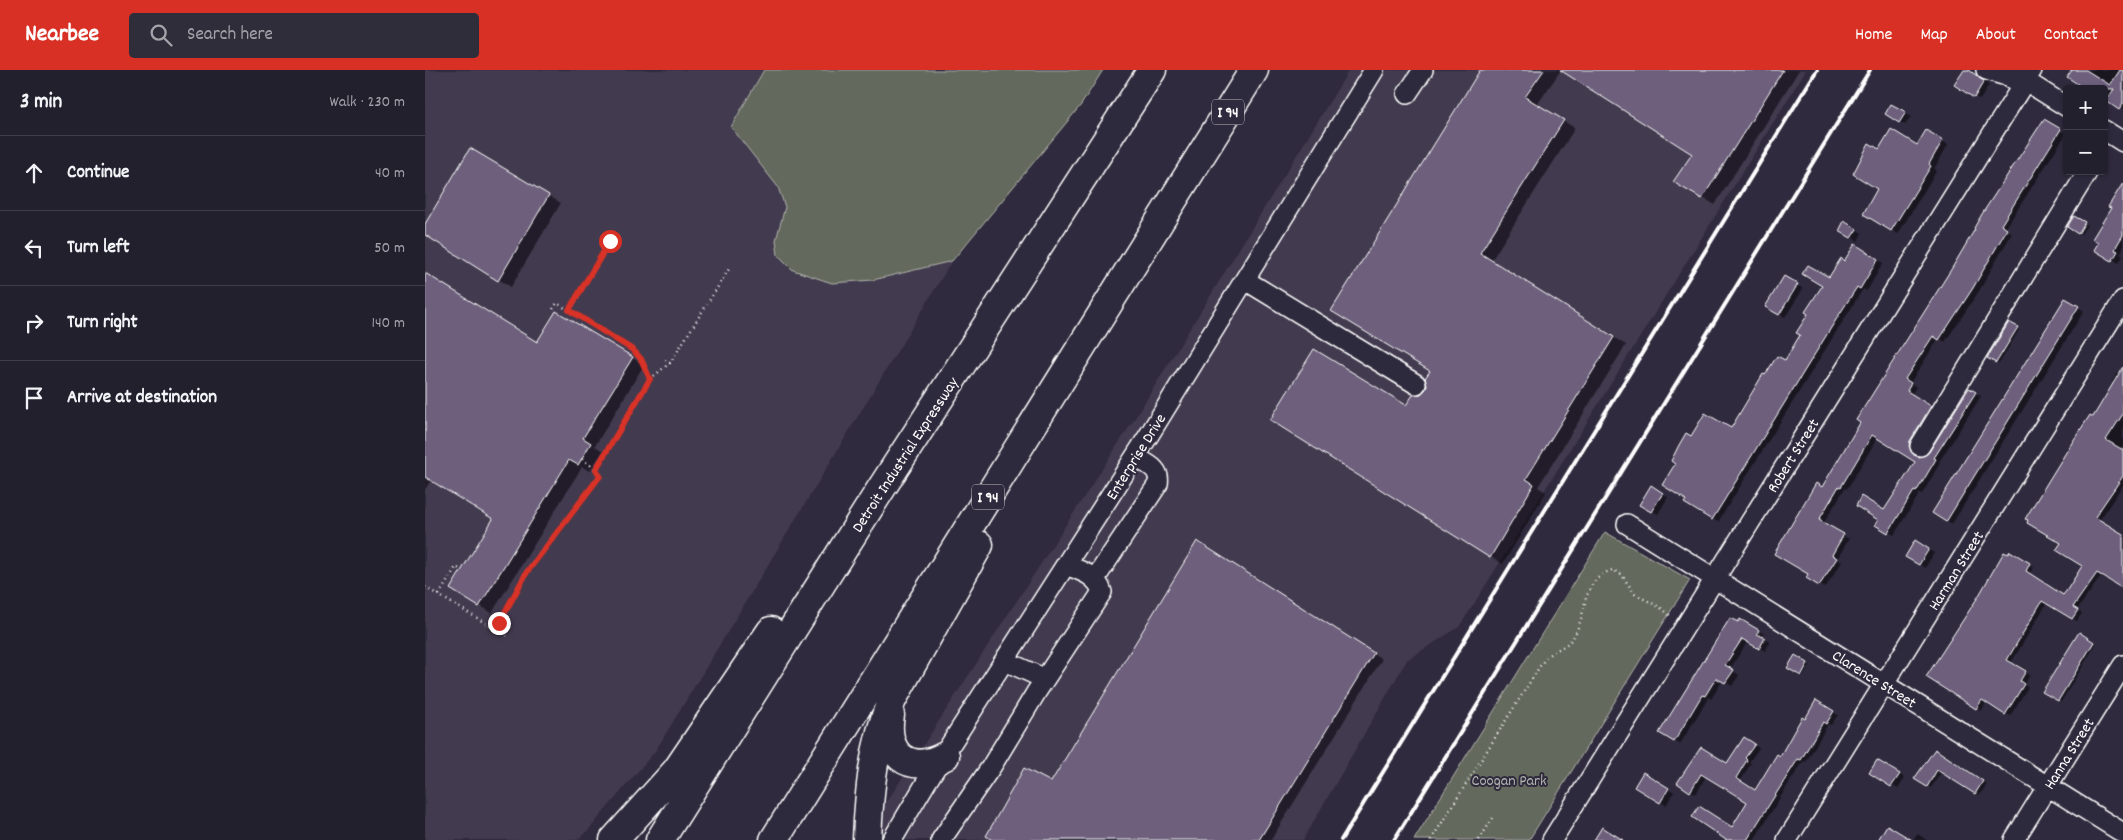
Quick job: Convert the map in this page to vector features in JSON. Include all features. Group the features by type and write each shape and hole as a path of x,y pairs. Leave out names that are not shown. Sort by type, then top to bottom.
{"highway":[{"name":"Detroit Industrial Expressway","path":"660,840 879,492 1152,70"},
{"name":"I 94","path":"774,840 1254,70"},
{"path":"867,840 873,764 880,731 892,700 1202,153"},
{"path":"614,840 677,770 783,613 879,492"},
{"path":"892,700 888,722 889,734 892,747 899,756 919,764 933,762 945,756"}],"street":[{"name":"Enterprise Drive","path":"892,840 1135,457 1374,70"},
{"path":"1407,94 1423,70"},
{"path":"1985,70 2027,79"},
{"path":"2008,70 2027,79 2063,104"},
{"name":"Robert Street","path":"1552,840 2027,79"},
{"path":"1920,446 2086,175"},
{"path":"1245,280 1417,384"},
{"name":"Harman Street","path":"1787,840 2123,300"},
{"path":"1095,579 1158,484 1159,478 1156,470 1135,457"},
{"name":"Clarence Street","path":"1627,524 2123,834"},
{"path":"941,840 991,767 1045,679 1102,592 1095,579 1066,565"},
{"path":"1005,661 1045,679"},
{"name":"Hanna Street","path":"2014,840 2123,665"}],"path":[{"path":"569,310 610,241"},
{"path":"596,469 650,379 670,363 729,269"},
{"path":"553,309 557,303 633,350 641,359 650,379"},
{"path":"665,360 670,363"},
{"path":"497,629 527,572 601,477 596,469 582,458"},
{"path":"439,595 456,567 461,570"},
{"path":"1431,840 1540,666 1549,655 1564,648 1573,637 1581,621 1589,589 1600,574 1612,570 1621,574 1635,594 1661,608 1671,616"},
{"path":"425,587 507,636"},
{"path":"1479,840 1495,815"}],"shaded area":[{"path":"425,70 1081,70 952,261 656,750 587,832 577,840 425,840"},
{"path":"1349,70 1806,70 1459,627 1407,660 1303,840 862,840 1135,418"}],"green space":[{"path":"764,70 1103,70 1081,105 952,261 873,280 832,283 793,270 778,255 776,240 785,207 778,187 731,127"},
{"name":"Coogan Park","path":"1605,532 1690,580 1529,840 1414,840"}],"building":[{"path":"1480,70 1544,70 1525,97 1564,120 1480,253 1614,337 1526,479 1534,484 1490,558 1270,420 1314,349 1406,405 1413,395 1421,394 1426,389 1425,378 1430,371 1331,311"},
{"path":"1560,70 1783,70 1702,199 1673,182 1692,154"},
{"path":"1964,70 1969,70 1984,81 1974,98 1954,85"},
{"path":"2072,70 2086,70 2110,85 2120,70 2123,70 2123,104 2119,110 2108,102 2108,98 2114,89 2108,89 2108,85 2079,85 2067,77"},
{"path":"1891,104 1906,112 1899,123 1885,114"},
{"path":"2044,119 2061,129 2001,225 2007,229 1973,288 1939,340 1933,336 1905,379 1911,383 1907,391 1931,406 1910,441 1909,446 1914,455 1920,457 1929,452 1969,388 1976,392 1934,458 1936,459 1923,481 1916,492 1914,491 1888,533 1875,525 1878,520 1856,506 1861,496 1884,510 1915,462 1872,435 1819,520 1844,534 1832,555 1837,558 1819,586 1806,578 1808,574 1774,554 1816,483 1822,487 1860,423 1856,420 1952,268 1982,214"},
{"path":"1891,129 1917,145 1926,130 1943,140 1929,164 1931,166 1891,231 1863,214 1877,189 1853,174 1869,143 1879,149"},
{"path":"470,148 549,195 498,281 425,235 425,224"},
{"path":"2123,183 2123,235 2115,250 2118,251 2112,261 2094,250 2098,243 2092,239 2111,208 2108,207"},
{"path":"2074,216 2085,222 2078,234 2067,227"},
{"path":"1844,221 1857,229 1851,238 1839,231"},
{"path":"1855,244 1878,259 1860,289 1857,287 1839,315 1712,520 1684,503 1686,500 1662,485 1675,464 1671,461 1679,445 1686,433 1691,436 1705,413 1731,428 1763,374 1765,375 1777,356 1785,360 1800,335 1796,333 1808,314 1805,312 1822,286 1802,274 1808,265 1829,277 1841,258 1844,261"},
{"path":"425,273 537,342 556,311 633,357 583,438 591,443 578,465 569,460 479,607 450,589 493,519 425,477"},
{"path":"1784,276 1798,284 1779,315 1765,307"},
{"path":"2065,298 2079,306 1946,522 1932,513"},
{"path":"2009,322 2018,327 1996,363 1987,358"},
{"path":"2123,367 2123,414 2106,440 2123,450 2123,476 2095,517 2123,534 2123,589 2097,573 2073,607 2078,610 2072,619 2042,601 2007,660 2026,671 2020,681 2024,684 2005,715 1982,700 1976,709 1926,677 1978,597 2004,552 2008,554 2010,551 2030,563 2026,571 2063,595 2067,590 2082,566 2056,550 2061,543 2027,523 2028,520 2025,519 2073,441 2090,415 2093,417"},
{"path":"1651,485 1663,493 1651,512 1639,505"},
{"path":"1915,540 1929,549 1919,565 1905,557"},
{"path":"1197,541 1374,653 1259,840 992,840 986,836 1024,768 1051,782"},
{"path":"1730,618 1738,622 1740,619 1759,630 1757,634 1765,638 1759,649 1742,639 1725,665 1734,670 1725,683 1716,678 1705,696 1702,695 1674,742 1659,733"},
{"path":"2079,632 2094,642 2058,701 2042,692"},
{"path":"1795,655 1808,663 1801,676 1787,668"},
{"path":"1816,700 1834,711 1826,724 1823,722 1801,760 1798,759 1747,840 1726,840 1692,817 1699,806 1732,827 1747,802 1701,774 1690,792 1677,783 1701,747 1727,763 1744,737 1755,744 1745,758 1747,760 1736,778 1755,790 1777,754 1780,756 1802,717 1805,719"},
{"path":"1935,749 1983,781 1975,794 1937,770 1927,787 1914,779"},
{"path":"1877,760 1900,774 1891,787 1869,773"},
{"path":"1643,772 1669,788 1660,803 1634,787"},
{"path":"1887,825 1912,840 1878,840"},
{"path":"1602,827 1623,840 1594,840"}],"railway":[{"path":"1341,840 1817,70"},
{"path":"1394,840 1870,70"}],"route":[{"path":"499,623 527,572 600,476 596,469 650,379 641,359 633,350 569,310 610,241"}]}
